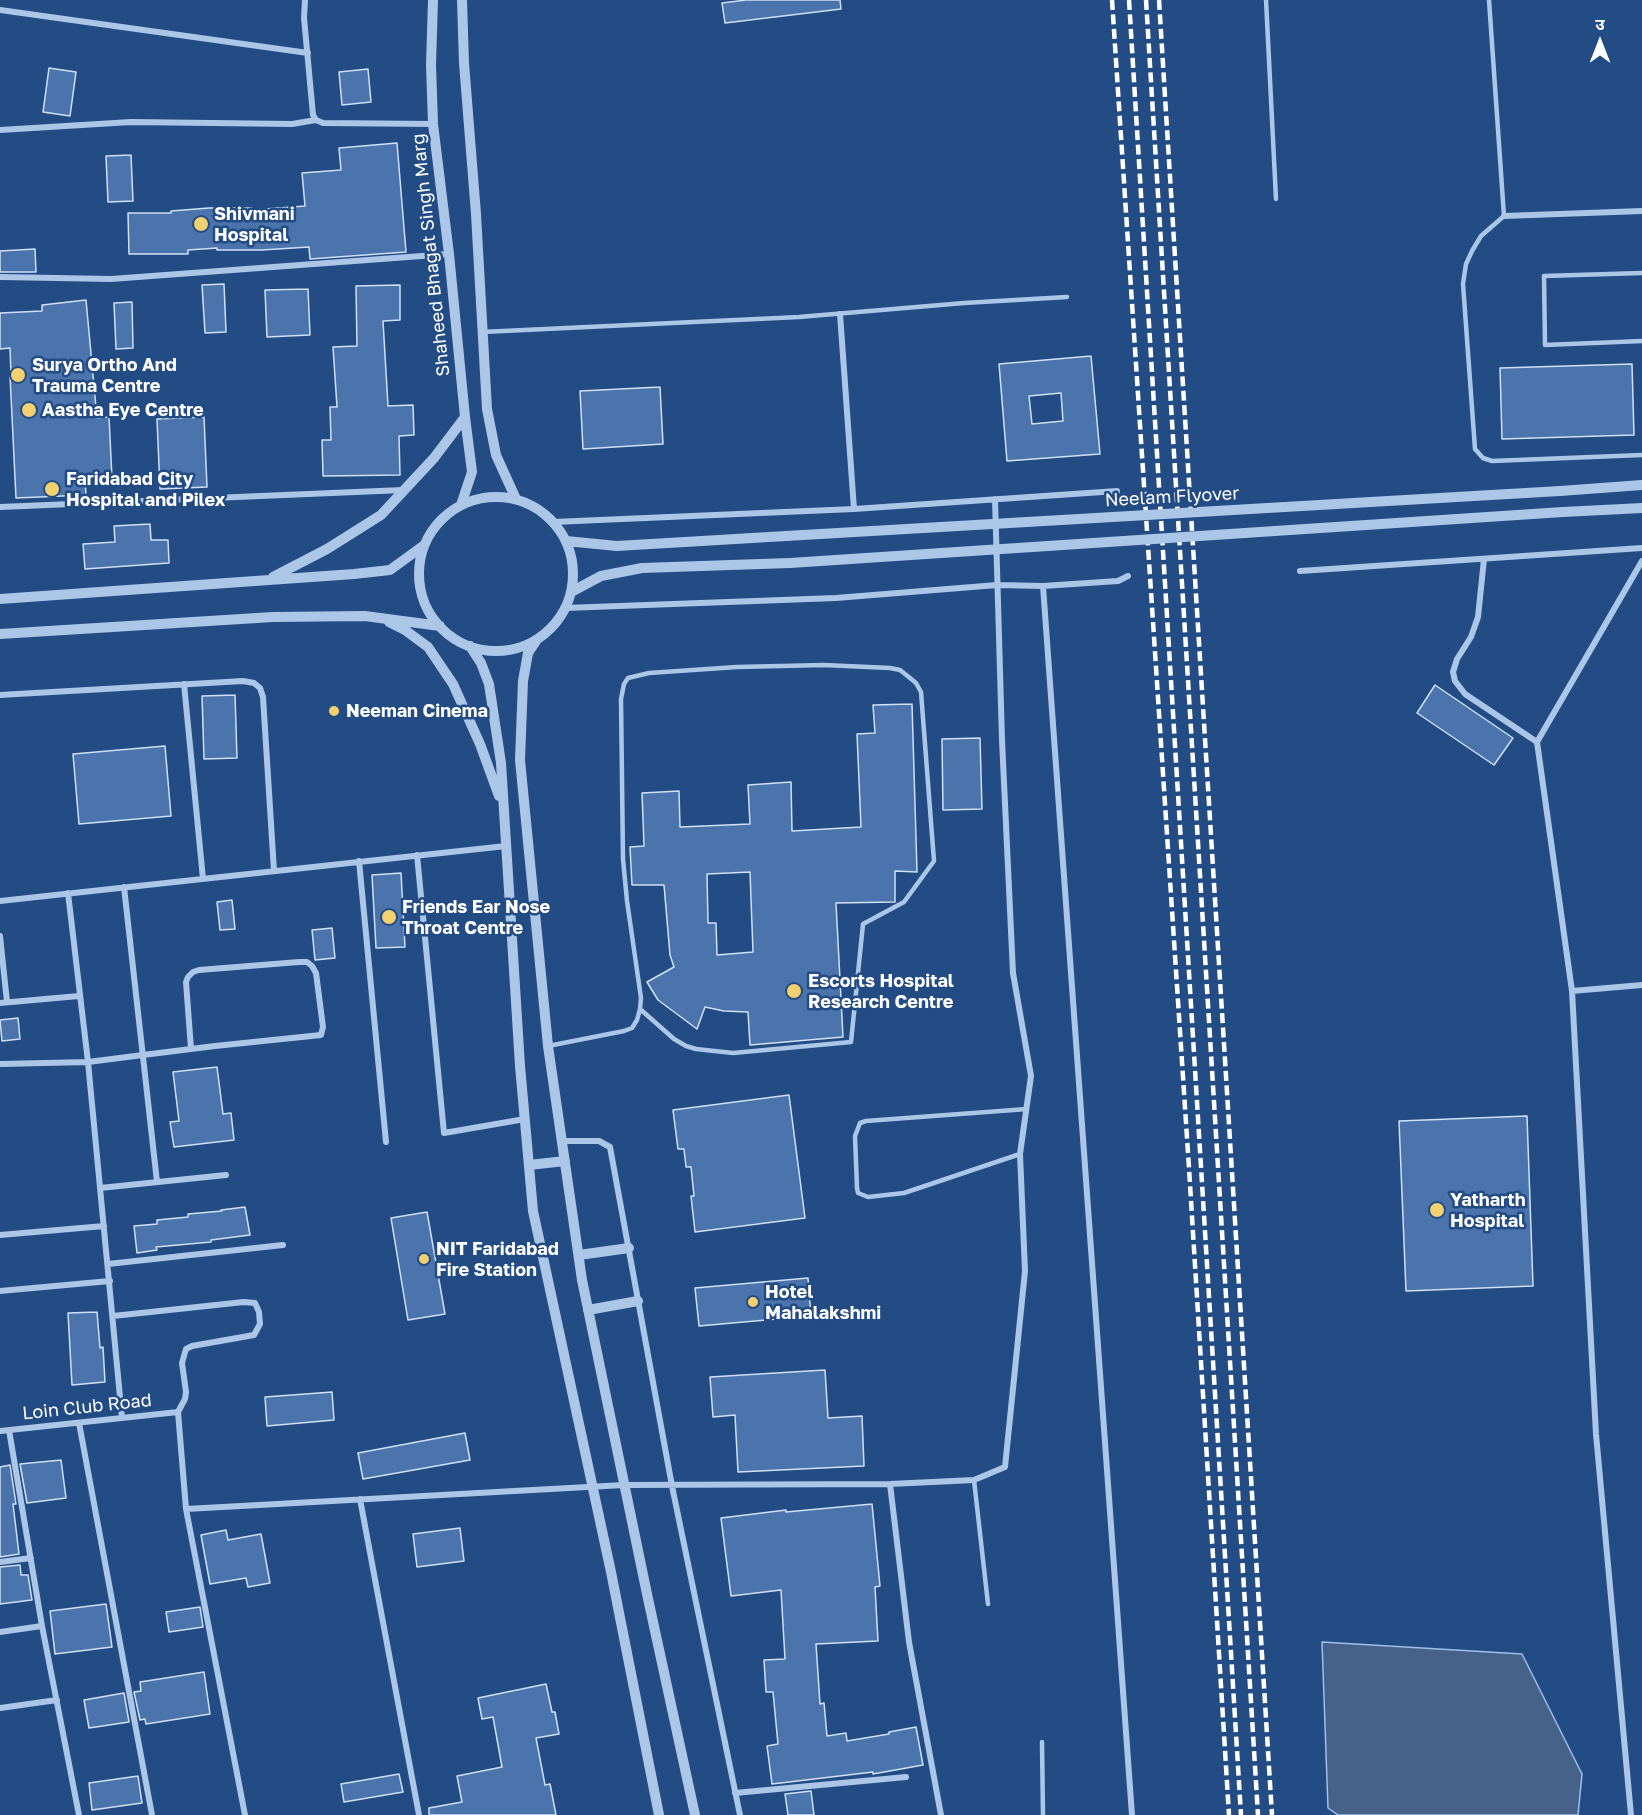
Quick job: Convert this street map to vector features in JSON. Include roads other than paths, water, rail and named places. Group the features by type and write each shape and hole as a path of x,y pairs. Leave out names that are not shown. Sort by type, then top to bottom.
{"street":[{"path":"305,0 304,18 313,115 316,120 322,123 433,124"},
{"name":"Shaheed Bhagat Singh Marg","path":"433,0 431,65 433,124 472,472 461,505"},
{"path":"462,0 486,409 496,455 516,499"},
{"path":"0,10 308,53"},
{"path":"0,129 131,122 292,124 316,120"},
{"path":"1504,216 1642,211"},
{"path":"0,277 111,279 449,254"},
{"path":"840,314 854,509"},
{"path":"267,580 327,549 381,515 434,458 465,417"},
{"name":"Neelam Flyover","path":"566,541 617,546 1642,485"},
{"path":"0,507 404,490"},
{"path":"553,522 854,509 1117,491"},
{"path":"536,641 503,651 463,645 443,631 424,604 418,578 423,546 437,523 461,505 486,497 516,499 541,510 561,530 571,551 573,591 560,619 536,641 528,653 523,681 520,760 548,1046 588,1310 695,1815"},
{"path":"186,1509 624,1485 890,1484 974,1480 1005,1467 1025,1271 1020,1154 1031,1076 1013,973 995,499"},
{"path":"573,591 601,576 642,568 790,562 1642,508"},
{"path":"0,598 390,570 423,546"},
{"path":"1300,571 1642,549"},
{"path":"1484,559 1478,616 1471,637 1457,659 1453,672 1455,681 1465,694 1537,742"},
{"path":"1631,1815 1596,1434 1572,991 1537,742 1642,561"},
{"path":"565,608 836,598 998,585 1043,586 1118,581 1128,576"},
{"path":"1043,586 1132,1815"},
{"path":"0,634 273,617 365,616 440,626"},
{"path":"380,618 405,630 428,647 453,684 480,744 504,808"},
{"path":"470,646 481,663 489,684 501,763 533,1211 611,1572 659,1815"},
{"path":"0,695 243,681 254,683 260,688 263,697 274,871"},
{"path":"184,684 203,879"},
{"path":"0,901 506,846"},
{"path":"417,855 444,1132 525,1119"},
{"path":"359,861 386,1142"},
{"path":"124,887 157,1182"},
{"path":"68,893 88,1062 122,1418"},
{"path":"0,936 3,1002 80,996"},
{"path":"1,1064 88,1062 321,1035 323,1027 316,973 312,966 307,962 299,962 193,972 188,976 186,982 191,1049"},
{"path":"1572,991 1642,985"},
{"path":"562,1141 599,1141 610,1147 672,1486 740,1815"},
{"path":"529,1165 565,1161"},
{"path":"100,1188 226,1174"},
{"path":"0,1235 104,1226"},
{"path":"108,1264 283,1245"},
{"path":"579,1255 629,1248"},
{"path":"0,1291 110,1281"},
{"path":"588,1310 638,1301"},
{"path":"113,1316 244,1302 255,1303 259,1312 260,1324 254,1335 186,1349 182,1363 186,1392 178,1412 186,1509 245,1815"},
{"name":"Loin Club Road","path":"0,1431 178,1412"},
{"path":"79,1423 152,1815"},
{"path":"9,1431 42,1626 79,1815"},
{"path":"890,1484 909,1642 941,1815"},
{"path":"360,1499 419,1815"},
{"path":"0,1562 31,1558"},
{"path":"0,1632 42,1626"},
{"path":"0,1708 57,1700"},
{"path":"735,1793 906,1777"}],"lane":[{"path":"1266,0 1276,199"},
{"path":"1489,0 1504,216 1481,236 1466,264 1463,284 1475,449 1483,458 1492,461 1642,455"},
{"path":"1642,273 1544,276 1544,288 1545,345 1642,341"},
{"path":"482,332 840,314 1067,297"},
{"path":"548,1046 632,1028 640,1009 641,998 623,859 621,699 624,684 628,678 649,673 737,667 825,665 900,670 916,683 921,692 934,861 904,902 863,924 850,1042 733,1053 696,1049 674,1039 640,1009"},
{"path":"1020,1154 904,1193 868,1197 858,1193 855,1136 860,1124 866,1120 1027,1109"},
{"path":"974,1480 988,1604"},
{"path":"1042,1742 1043,1815"}],"water":[{"path":"1322,1642 1522,1654 1582,1774 1578,1815 1338,1815 1328,1808"}],"railway":[{"path":"1112,0 1229,1815"},
{"path":"1129,0 1241,1815"},
{"path":"1146,0 1258,1815"},
{"path":"1159,0 1272,1815"}],"place":[{"name":"Shivmani Hospital","path":"201,224"},
{"name":"Surya Ortho And Trauma Centre","path":"18,375"},
{"name":"Aastha Eye Centre","path":"29,410"},
{"name":"Faridabad City Hospital and Pilex","path":"52,489"},
{"name":"Neeman Cinema","path":"334,711"},
{"name":"Friends Ear Nose Throat Centre","path":"389,917"},
{"name":"Escorts Hospital Research Centre","path":"794,991"},
{"name":"Yatharth Hospital","path":"1437,1210"},
{"name":"NIT Faridabad Fire Station","path":"424,1259"},
{"name":"Hotel Mahalakshmi","path":"753,1302"}]}
